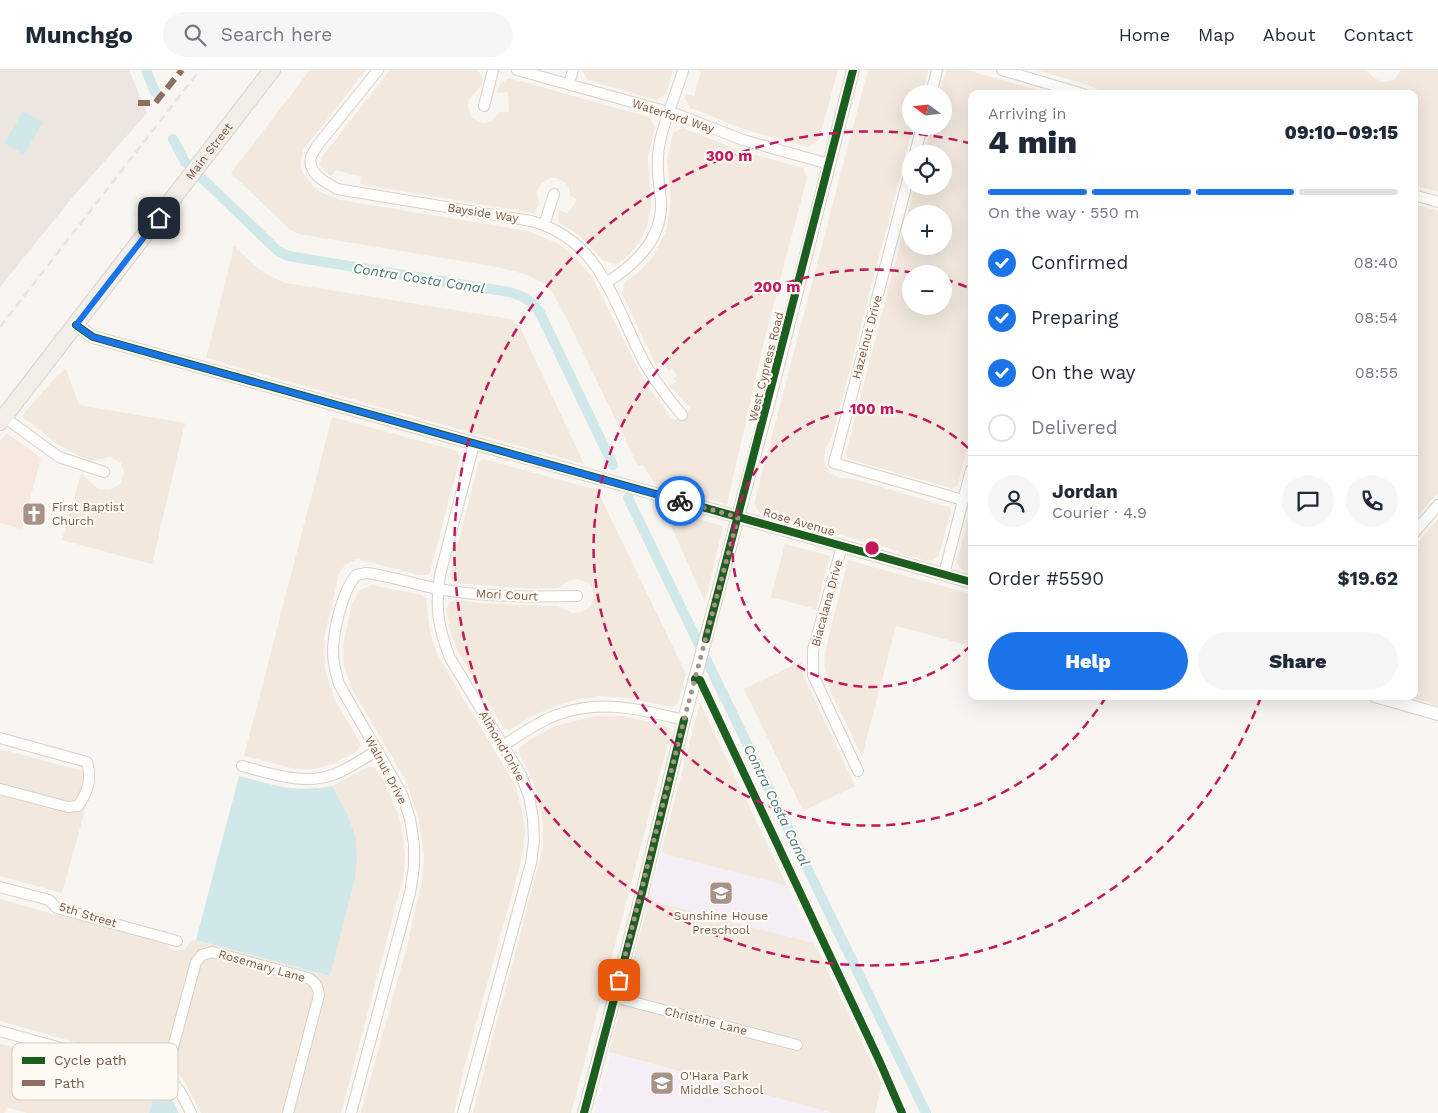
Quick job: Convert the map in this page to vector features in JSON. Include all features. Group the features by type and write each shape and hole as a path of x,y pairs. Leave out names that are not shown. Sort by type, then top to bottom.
{"main road":[{"name":"Main Street","path":"2,420 272,70"}],"street":[{"name":"Bayside Way","path":"378,70 317,146 311,157 311,165 315,173 324,182 337,189 356,194 544,225 575,243 590,258 601,273 642,359 656,382 682,415"},
{"path":"484,106 493,70"},
{"name":"Waterford Way","path":"517,70 670,113 743,140 829,164"},
{"path":"569,84 573,70"},
{"path":"606,283 630,267 643,254 653,238 659,220 661,203 657,167 659,145 683,70"},
{"name":"West Cypress Road","path":"584,1113 853,70"},
{"path":"933,85 937,70"},
{"path":"1002,70 1064,90"},
{"path":"544,225 554,194"},
{"name":"Hazelnut Drive","path":"904,195 834,463 963,500"},
{"path":"1418,196 1438,202"},
{"name":"Rose Avenue","path":"76,325 93,337 968,581"},
{"path":"2,420 59,456 104,472"},
{"name":"Almond Drive","path":"463,1113 531,862 534,841 534,819 529,796 521,775 450,658 442,640 438,622 438,588 474,444"},
{"path":"944,574 968,481"},
{"path":"1418,528 1438,505"},
{"name":"Biacalana Drive","path":"842,546 813,650 813,675 858,770"},
{"name":"Walnut Drive","path":"351,1113 410,893 414,867 414,844 410,819 402,794 339,684 334,668 334,636 345,594 349,583 356,575 366,573 438,588"},
{"name":"Mori Court","path":"438,588 504,596 577,596"},
{"path":"1389,700 1438,714"},
{"path":"504,745 555,716 597,706 633,708 684,720"},
{"path":"0,738 87,762 90,772 86,796 78,806 68,807 0,789"},
{"path":"242,766 298,779 316,778 334,774 376,751"},
{"name":"5th Street","path":"0,887 49,900 57,908 177,941"},
{"name":"Rosemary Lane","path":"174,1043 196,962 202,955 212,952 308,978 313,981 318,988 319,995 288,1113"},
{"name":"Christine Lane","path":"614,997 797,1045"},
{"path":"0,1032 40,1043"},
{"path":"178,1089 191,1113"}],"shaded area":[{"path":"0,70 129,70 147,113 72,198 0,287"},
{"path":"310,70 366,70 303,150 301,169 312,185 320,192 340,200 528,231 559,244 576,258 592,277 645,383 674,421 690,408 670,386 676,382 674,378 677,375 672,369 669,371 663,361 656,365 622,293 625,282 639,272 652,258 666,232 671,202 667,160 673,133 683,128 738,150 803,168 807,178 765,337 727,504 655,484 643,465 638,466 565,315 552,292 543,283 525,274 497,267 298,234 289,229 231,173"},
{"path":"390,70 478,70 483,79 481,86 469,99 468,107 471,117 483,123 491,122 500,112 509,112 508,92 497,93 500,84 509,78 649,117 655,127 648,157 651,206 647,227 639,242 629,255 616,264 604,261 579,235 558,222 559,211 567,214 577,200 570,195 566,183 557,178 550,178 541,184 537,192 539,204 533,213 360,184 361,177 335,170 332,176 328,174 320,166 321,158"},
{"path":"582,70 673,70 666,94 656,100 588,80"},
{"path":"696,70 838,70 819,140 808,147 743,129 690,108 685,98 686,94 694,96 701,72"},
{"path":"868,70 928,70 924,85 902,85 902,135 911,135 908,145 902,145 902,168 832,437 825,449 824,458 826,467 831,473 840,478 854,479 949,507 951,511 939,555 930,562 898,553 898,551 765,514 759,512 754,504"},
{"path":"946,70 967,70 1037,90 968,90 968,445 958,484 956,487 951,488 851,460 847,458 846,453 902,236 902,255 952,255 952,205 910,205 913,195 952,195 952,145 926,145 929,135 952,135 952,85 942,85"},
{"path":"1037,70 1366,70 1374,78 1382,82 1394,80 1401,70 1438,70 1438,192 1418,186 1418,90 1099,90"},
{"path":"1418,205 1438,211 1438,493 1418,516"},
{"path":"234,246 262,272 285,283 512,319 520,327 584,464 206,358"},
{"path":"66,369 79,405 185,423 152,564 62,540 81,474 98,489 110,490 120,484 124,473 121,463 110,457 91,461 57,444 22,416 54,379"},
{"path":"332,417 454,450 458,452 460,458 428,575 418,575 357,559 345,565 339,573 324,638 325,669 334,698 361,745 356,752 335,763 315,769 295,769 244,756"},
{"path":"7,433 41,458 22,529 0,523 0,441"},
{"path":"483,459 601,491 601,498 686,674 677,705 671,707 628,698 598,696 575,700 553,707 509,730 504,729 458,652 449,627 447,608 449,603 455,600 490,604 557,606 573,613 582,612 588,608 591,605 594,594 591,585 578,579 570,580 558,588 535,589 456,583 451,580 450,574 479,462"},
{"path":"664,510 723,526 705,602"},
{"path":"1438,519 1438,706 1418,700 1418,542"},
{"path":"968,520 968,572 962,570 957,562"},
{"path":"785,544 830,556 816,609 771,597"},
{"path":"848,560 968,593 968,645 896,626 862,756 830,690 824,661"},
{"path":"372,585 421,595 426,598 430,633 437,653 516,787 523,816 525,835 521,861 464,1068 454,1113 361,1113 407,946 422,881 424,857 419,820 405,779 352,689 344,666 343,645 352,603 360,590"},
{"path":"802,661 803,675 855,786 803,811 744,689"},
{"path":"700,703 787,886 661,853"},
{"path":"595,716 623,716 666,726 671,731 571,1113 473,1113 543,848 543,825 539,798 531,776 519,753 519,748 555,726"},
{"path":"0,749 95,774 62,893 0,876"},
{"path":"370,766 375,768 384,782 399,816 405,857 403,879 341,1113 201,1113 185,1082 178,1073 178,1043 78,1043 0,1021 0,899 164,942 169,948 176,951 185,949 192,940 196,940 330,976 355,835 347,813 332,786"},
{"name":"Sunshine House Preschool","path":"661,853 787,886 814,943 649,900"},
{"path":"649,900 814,943 882,1084 875,1113 832,1113 609,1052"},
{"path":"0,1044 12,1046 12,1100 153,1100 149,1113 28,1113 6,1107 4,1113 0,1113"},
{"name":"O'Hara Park Middle School","path":"611,1053 832,1113 595,1113"}],"water":[{"path":"23,112 43,122 24,154 4,143"},
{"path":"239,776 285,787 306,789 332,786 347,813 355,835 357,857 355,878 330,976 196,940"},
{"path":"153,1100 172,1100 179,1113 149,1113"}],"waterway":[{"name":"Contra Costa Canal","path":"146,70 155,92"},
{"name":"Contra Costa Canal","path":"173,139 185,162 278,251 288,256 509,292 527,299 540,313 613,465"},
{"name":"Contra Costa Canal","path":"628,498 926,1113"}],"railway":[{"path":"0,327 200,70"}],"marked path":[{"path":"138,103 155,103 182,70"}],"cycle path":[{"path":"706,639 853,70"},
{"path":"76,325 93,337 968,581"},
{"path":"695,679 700,680 879,1060 902,1113"},
{"path":"584,1113 642,893 684,720"}],"way so far":[{"path":"619,980 684,720 738,517 680,501"}],"place":[{"name":"First Baptist Church","path":"34,514"},
{"name":"Sunshine House Preschool","path":"721,893"},
{"name":"O'Hara Park Middle School","path":"662,1083"}],"route":[{"path":"159,218 76,325 93,337 680,501"}]}
